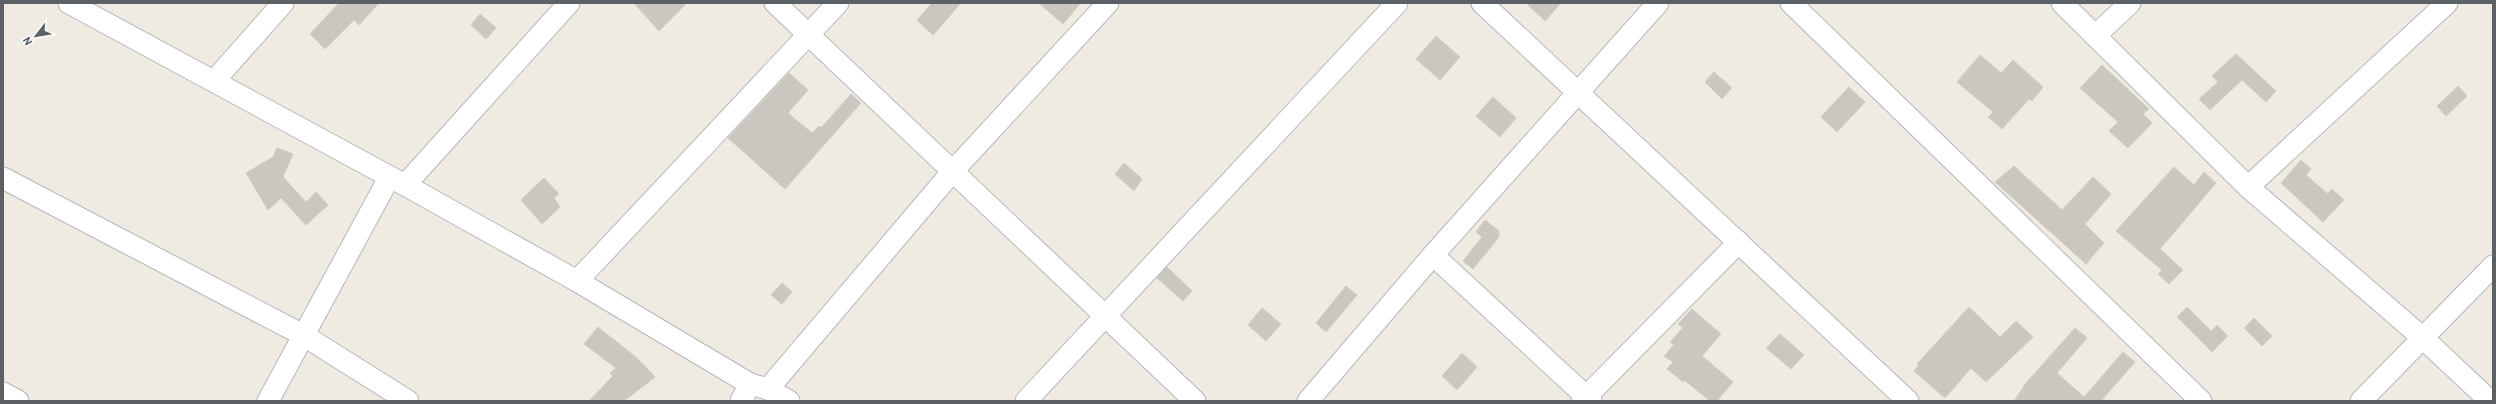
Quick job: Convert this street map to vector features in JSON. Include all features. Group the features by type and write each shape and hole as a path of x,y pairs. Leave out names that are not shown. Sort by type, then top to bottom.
{"street":[{"path":"69,3 397,181 577,281 753,392 789,401"},
{"path":"214,81 284,3"},
{"path":"268,401 303,335 397,181 569,3"},
{"path":"775,3 1195,401"},
{"path":"577,281 838,3"},
{"path":"753,392 952,172 1108,3"},
{"path":"1026,401 1397,3"},
{"path":"1482,3 1908,401"},
{"path":"1308,401 1433,255 1658,3"},
{"path":"1791,3 2201,401"},
{"path":"2062,3 2248,187 2424,339 2490,401"},
{"path":"2095,36 2130,3"},
{"path":"2248,187 2447,3"},
{"path":"3,178 303,335 408,401"},
{"path":"1433,255 1586,400 1739,242"},
{"path":"2361,401 2424,339 2493,266"},
{"path":"3,393 18,401"}],"building":[{"path":"339,3 379,3 359,25 354,20 325,49 310,34"},
{"path":"634,3 687,3 659,31"},
{"path":"932,3 961,3 933,35 917,20"},
{"path":"1039,3 1081,3 1063,24"},
{"path":"1526,3 1561,3 1545,21"},
{"path":"480,14 496,28 486,39 471,25"},
{"path":"1436,36 1460,57 1440,80 1416,59"},
{"path":"2236,54 2276,91 2266,102 2242,80 2210,110 2199,99 2218,82 2212,76"},
{"path":"1980,55 2001,73 2013,60 2043,87 2032,101 2029,99 2002,129 1988,117 1993,112 1957,82"},
{"path":"2102,65 2149,109 2143,114 2152,123 2128,148 2109,131 2118,122 2080,88"},
{"path":"1714,72 1732,88 1722,99 1705,82"},
{"path":"789,73 808,90 788,113 812,133 819,126 821,128 851,94 861,103 785,189 728,138"},
{"path":"2458,86 2467,96 2446,116 2437,106"},
{"path":"1849,87 1865,102 1837,132 1821,117"},
{"path":"1493,97 1516,118 1500,137 1476,116"},
{"path":"277,148 293,154 283,177 306,202 316,192 328,205 306,225 281,198 268,210 246,173 273,157"},
{"path":"2301,160 2311,169 2306,175 2328,194 2332,189 2344,200 2323,222 2281,183"},
{"path":"1124,163 1142,179 1134,191 1115,174"},
{"path":"2014,166 2062,210 2093,177 2111,194 2085,224 2104,243 2086,264 1995,182"},
{"path":"2174,167 2194,185 2204,172 2216,183 2160,249 2183,270 2169,284 2158,274 2162,270 2116,231"},
{"path":"544,178 559,194 554,198 560,207 542,224 521,200"},
{"path":"1485,220 1499,231 1499,237 1473,269 1463,261 1482,237 1476,232"},
{"path":"1167,267 1192,291 1183,301 1157,278"},
{"path":"782,283 792,292 782,304 771,295"},
{"path":"1346,286 1357,295 1326,332 1316,323"},
{"path":"1969,307 2000,337 2016,321 2033,337 1986,382 1971,368 1945,398 1914,371 1919,365 1917,364"},
{"path":"2187,307 2211,331 2217,325 2228,336 2212,352 2177,317"},
{"path":"1262,308 1281,324 1266,341 1248,325"},
{"path":"1692,309 1721,334 1702,356 1733,382 1717,401 1710,401 1684,380 1683,382 1667,369 1673,362 1664,356 1674,345 1670,342 1683,328 1678,324"},
{"path":"2254,318 2272,336 2262,346 2244,328"},
{"path":"598,327 637,358 655,377 624,401 589,401 613,376 610,373 616,368 584,344"},
{"path":"2075,328 2087,338 2057,373 2084,397 2123,352 2135,362 2101,401 2014,401 2026,383"},
{"path":"1780,334 1804,355 1791,369 1766,348"},
{"path":"1462,353 1477,367 1457,390 1442,376"}]}
